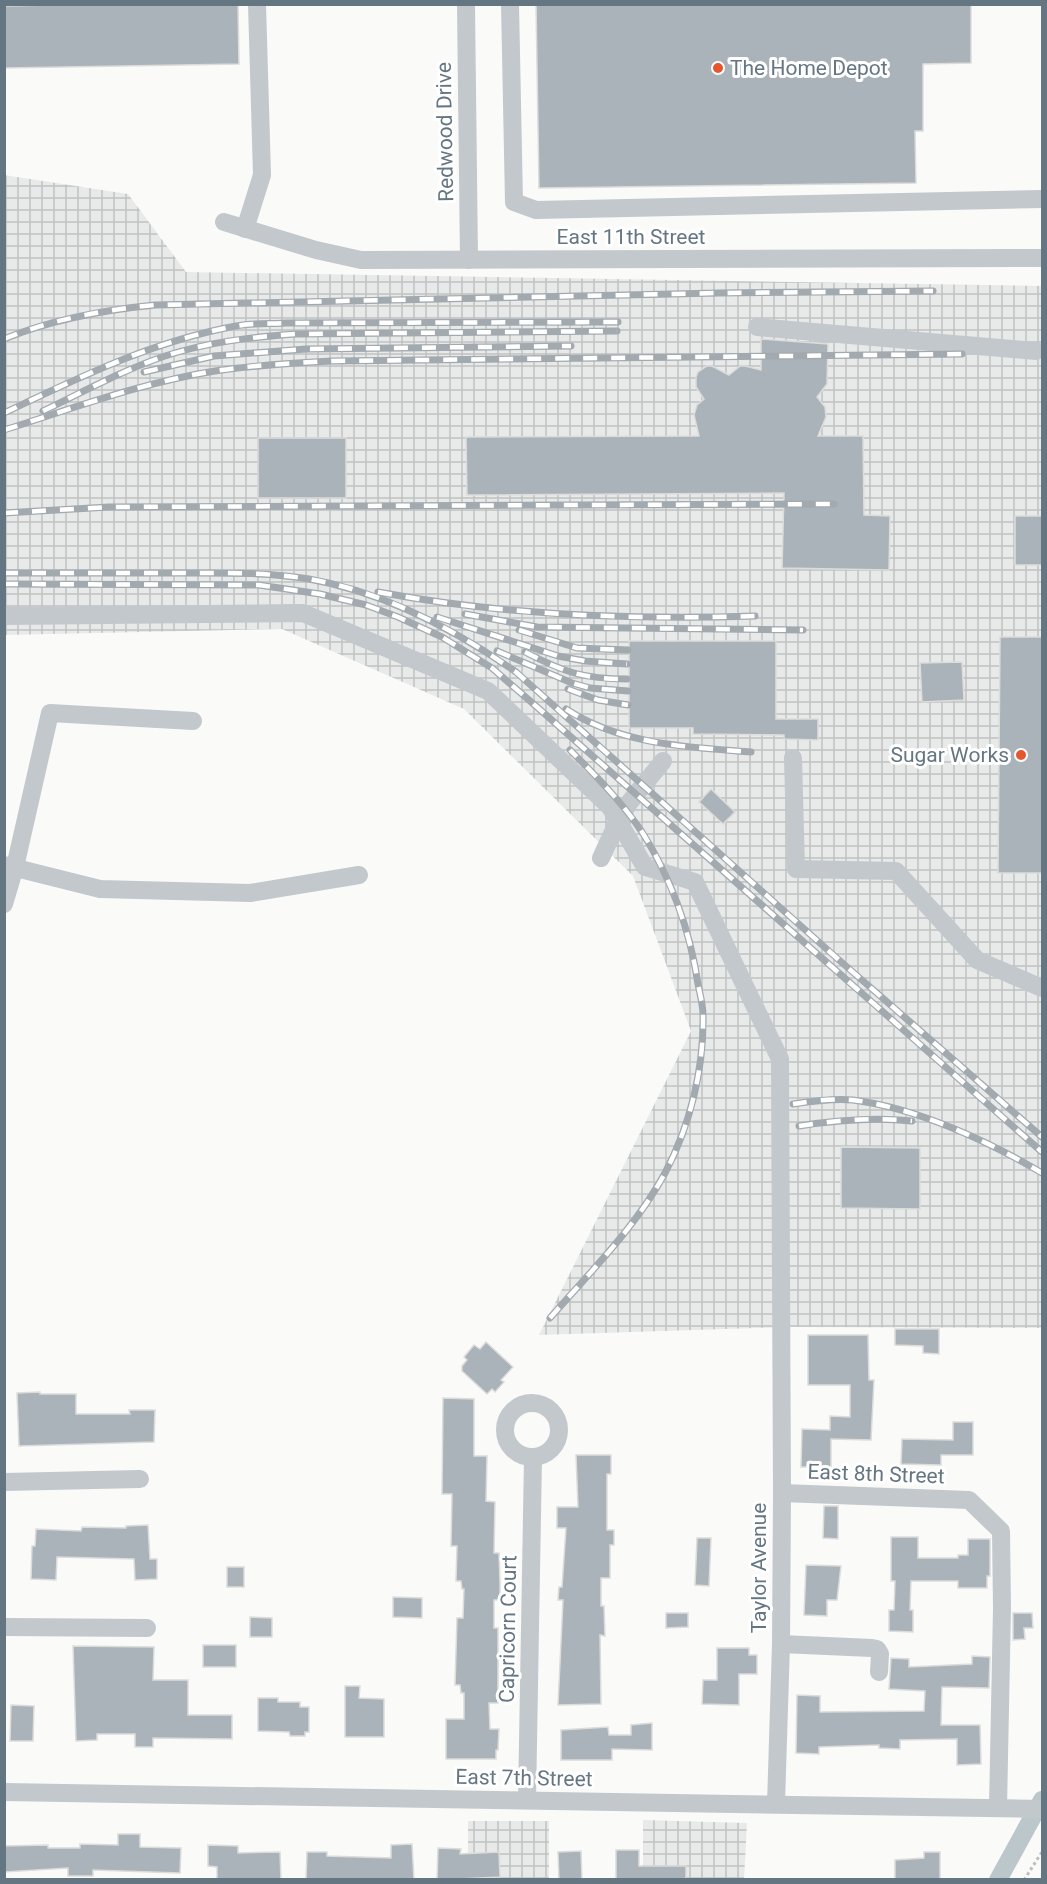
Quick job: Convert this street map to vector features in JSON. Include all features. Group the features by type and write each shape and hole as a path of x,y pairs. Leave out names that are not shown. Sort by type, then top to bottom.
{"street":[{"path":"245,229 262,175 257,4"},
{"name":"Redwood Drive","path":"466,4 469,260"},
{"path":"510,4 514,202 536,210 1042,199"},
{"name":"East 11th Street","path":"224,222 316,250 360,260 1042,258"},
{"path":"757,327 1036,351"},
{"name":"Taylor Avenue","path":"4,616 303,613 488,691 610,807 645,867 695,882 780,1059 782,1493 781,1644 776,1804"},
{"path":"4,904 10,866 50,713 193,721"},
{"path":"793,758 796,869 896,872 977,960 1042,988"},
{"path":"601,858 629,803 663,761"},
{"path":"10,866 100,889 250,892 359,875"},
{"name":"Capricorn Court","path":"527,1800 534,1458"},
{"path":"4,1482 140,1479"},
{"name":"East 8th Street","path":"782,1493 969,1500 1001,1531 1003,1808"},
{"path":"4,1627 147,1628"},
{"path":"781,1644 872,1647 880,1654 879,1672"},
{"name":"East 7th Street","path":"4,1792 1042,1809"}],"path":[{"path":"1024,1880 1042,1852"}],"shaded area":[{"path":"4,175 128,194 186,272 1042,286 1042,1328 791,1327 539,1335 691,1031 633,876 464,709 282,629 5,635"},
{"path":"643,1820 747,1823 744,1879 643,1880"},
{"path":"468,1821 549,1821 549,1879 468,1880"}],"building":[{"path":"238,4 239,64 4,68 4,6"},
{"name":"The Home Depot","path":"536,4 971,4 971,63 923,64 923,131 915,131 916,183 539,188"},
{"path":"761,339 828,344 827,384 817,397 825,407 826,417 818,436 863,436 864,515 890,516 889,570 782,568 784,493 467,495 466,437 699,436 694,415 697,405 704,399 696,387 698,372 707,366 712,366 729,375 740,366 761,370"},
{"path":"258,438 346,438 346,498 258,498"},
{"path":"1015,516 1042,516 1042,565 1015,565"},
{"name":"Sugar Works","path":"1000,637 1042,637 1042,873 998,873"},
{"path":"629,641 776,641 776,719 818,719 818,740 784,739 784,735 693,734 693,728 629,728"},
{"path":"962,662 964,700 922,702 920,663"},
{"path":"711,789 735,812 723,824 699,802"},
{"path":"841,1147 920,1148 920,1209 841,1208"},
{"path":"895,1329 939,1329 939,1354 923,1353 923,1346 895,1345"},
{"path":"808,1335 868,1335 869,1380 874,1380 871,1440 831,1439 831,1467 801,1467 802,1429 830,1430 830,1416 850,1417 850,1385 808,1385"},
{"path":"486,1342 513,1367 501,1380 504,1382 495,1392 492,1389 487,1394 462,1371 462,1366 467,1360 464,1357 474,1345 480,1349"},
{"path":"40,1392 40,1394 76,1394 76,1414 130,1414 129,1410 155,1410 154,1442 19,1446 17,1393"},
{"path":"443,1398 474,1399 474,1456 487,1456 486,1501 495,1502 494,1553 499,1553 500,1583 500,1600 494,1600 494,1628 498,1628 498,1703 489,1703 490,1729 499,1729 496,1759 446,1759 446,1719 464,1719 464,1693 461,1693 460,1685 455,1685 457,1618 463,1618 464,1589 462,1589 461,1581 456,1581 457,1546 451,1546 452,1494 442,1494"},
{"path":"953,1422 973,1422 973,1455 941,1455 941,1465 901,1464 902,1439 953,1440"},
{"path":"576,1455 611,1455 611,1474 607,1474 607,1530 614,1530 614,1545 610,1545 610,1578 601,1578 601,1606 604,1606 605,1636 600,1635 601,1704 558,1705 563,1600 558,1600 559,1587 562,1587 566,1528 557,1528 557,1507 578,1507"},
{"path":"824,1506 838,1506 838,1539 823,1538"},
{"path":"148,1525 150,1559 157,1559 157,1579 135,1580 134,1559 57,1557 56,1580 31,1579 32,1546 35,1546 36,1529 81,1531 82,1527 126,1528 126,1526"},
{"path":"891,1537 918,1537 918,1558 958,1558 958,1555 968,1555 968,1539 990,1539 990,1576 987,1576 987,1588 958,1588 958,1581 911,1581 910,1610 913,1610 913,1632 889,1631 889,1610 894,1610 895,1581 891,1581"},
{"path":"697,1538 711,1538 709,1586 695,1585"},
{"path":"806,1565 841,1566 837,1600 827,1600 827,1616 804,1615"},
{"path":"227,1567 244,1567 244,1587 227,1587"},
{"path":"393,1597 422,1598 422,1618 393,1617"},
{"path":"666,1613 688,1613 688,1627 666,1628"},
{"path":"1013,1613 1032,1613 1033,1628 1024,1628 1025,1639 1013,1640"},
{"path":"250,1617 272,1618 272,1637 250,1637"},
{"path":"203,1645 236,1645 236,1667 203,1667"},
{"path":"73,1646 154,1647 153,1680 188,1680 188,1715 232,1715 232,1739 153,1738 153,1747 135,1747 135,1734 97,1734 97,1740 76,1741"},
{"path":"717,1648 749,1648 749,1655 757,1655 757,1674 739,1674 739,1705 702,1704 703,1680 717,1680"},
{"path":"972,1656 990,1657 989,1688 942,1687 941,1725 980,1725 981,1764 957,1765 957,1739 900,1740 900,1749 879,1748 879,1745 819,1747 819,1754 796,1753 797,1695 820,1696 820,1712 924,1711 925,1691 889,1689 891,1658 909,1659 909,1667 972,1664"},
{"path":"345,1686 360,1686 359,1698 384,1699 384,1737 345,1737"},
{"path":"258,1698 278,1698 278,1702 300,1702 300,1707 309,1707 309,1732 305,1732 305,1736 290,1736 289,1732 258,1731"},
{"path":"11,1705 34,1706 33,1741 10,1741"},
{"path":"652,1723 652,1750 612,1749 612,1760 561,1760 561,1730 608,1727 609,1735 631,1735 631,1725"},
{"path":"118,1834 140,1834 140,1847 181,1848 180,1873 93,1870 93,1876 68,1876 68,1868 4,1872 4,1846 48,1845 48,1848 80,1848 80,1844 118,1845"},
{"path":"412,1844 414,1880 306,1880 307,1852 327,1852 327,1856 391,1858 391,1845"},
{"path":"208,1845 238,1846 238,1853 280,1852 281,1880 217,1880 217,1867 208,1866"},
{"path":"438,1848 461,1849 460,1854 499,1852 500,1877 437,1880"},
{"path":"616,1850 639,1850 639,1866 686,1866 686,1880 616,1880"},
{"path":"581,1851 582,1880 559,1880 558,1852"},
{"path":"924,1852 940,1852 940,1880 895,1880 895,1860 924,1858"}],"waterway":[{"path":"998,1880 1042,1800"}],"railway":[{"path":"4,339 78,316 155,305 719,293 933,291"},
{"path":"4,413 146,351 175,341 242,325 618,322"},
{"path":"43,411 118,375 165,356 197,347 246,339 296,334 617,331"},
{"path":"144,372 214,356 306,349 571,346"},
{"path":"4,430 109,396 162,382 244,367 333,361 962,354"},
{"path":"4,513 109,507 834,504"},
{"path":"4,573 227,573 293,577 337,585 364,593 443,627 516,672 839,960 1042,1137"},
{"path":"4,584 259,585 320,594 366,605 442,637 492,668 1042,1152"},
{"path":"378,592 472,606 566,614 660,617 755,616"},
{"path":"465,614 537,627 803,630"},
{"path":"437,617 558,656 585,661 627,664"},
{"path":"519,630 577,648 628,650"},
{"path":"497,651 572,683 590,688 628,691"},
{"path":"525,652 574,673 598,678 627,679"},
{"path":"568,689 598,700 628,705"},
{"path":"566,709 587,721 632,737 679,746 751,752"},
{"path":"550,1318 626,1230 665,1173 682,1136 694,1097 703,1035 702,1007 690,944 678,905 662,868 642,832 626,810 570,750"},
{"path":"793,1104 845,1099 902,1110 975,1138 1042,1173"},
{"path":"799,1126 855,1120 912,1121"}],"place":[{"name":"The Home Depot","path":"718,68"},
{"name":"Sugar Works","path":"1021,755"}]}
